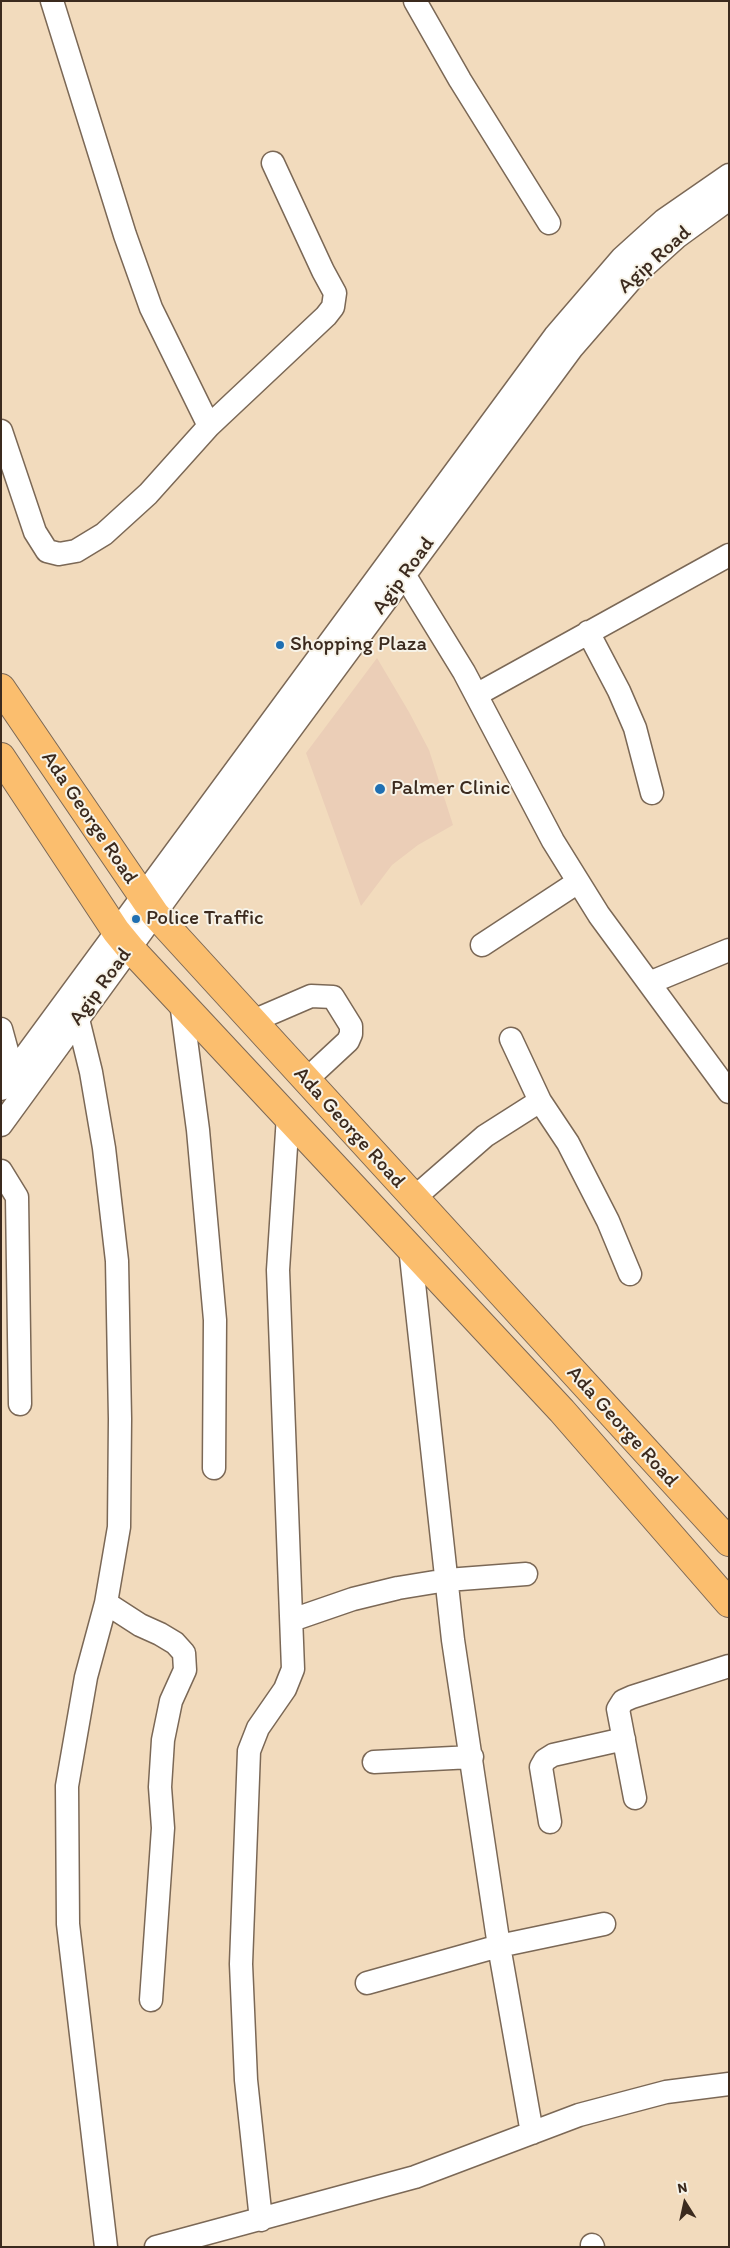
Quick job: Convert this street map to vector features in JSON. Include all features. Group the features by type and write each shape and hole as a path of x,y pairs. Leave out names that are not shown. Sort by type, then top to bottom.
{"main road":[{"name":"Ada George Road","path":"1,688 148,904 252,1021 729,1542"},
{"name":"Ada George Road","path":"1,757 123,939 562,1411 729,1603"}],"street":[{"path":"52,1 125,235 151,308 209,426"},
{"path":"415,1 460,80 550,223"},
{"path":"1,431 35,532 47,550 59,554 76,551 104,534 148,494 209,426 326,316 333,307 335,292 273,163"},
{"name":"Agip Road","path":"7,1081 123,939 555,336 586,297 622,258 664,220 729,174"},
{"name":"Agip Road","path":"148,904 405,576 572,348 602,311 637,273 678,237 729,199"},
{"path":"476,695 729,555"},
{"path":"405,576 476,695 553,841 578,882 599,915 729,1092"},
{"path":"588,632 619,691 635,728 652,793"},
{"path":"482,945 578,882"},
{"name":"Agip Road","path":"1,1125 78,1019 123,939"},
{"path":"649,983 729,950"},
{"path":"252,1021 311,996 333,997 351,1026 351,1034 348,1041 306,1080"},
{"path":"181,1002 198,1130 214,1310 214,1468"},
{"path":"78,1019 91,1072 104,1148 117,1261 120,1419 119,1528 106,1603 86,1677 67,1786 68,1924 106,2247"},
{"path":"1,1029 7,1081"},
{"path":"511,1038 540,1101 573,1152 608,1221 630,1274"},
{"path":"414,1198 485,1136 540,1101"},
{"path":"261,2220 246,2080 241,1964 249,1751 258,1728 286,1689 293,1669 278,1270 288,1116"},
{"path":"1,1171 16,1197 20,1404"},
{"path":"410,1248 453,1640 499,1946 532,2133"},
{"path":"292,1620 353,1599 398,1588 447,1580 526,1574"},
{"path":"106,1603 140,1625 175,1643 184,1653 185,1670 171,1701 163,1740 160,1787 163,1828 151,2000"},
{"path":"635,1798 618,1709 623,1701 729,1666"},
{"path":"550,1822 541,1767 545,1760 553,1755 624,1739"},
{"path":"374,1762 472,1757"},
{"path":"367,1984 499,1946 604,1924"},
{"path":"156,2247 261,2220 415,2176 580,2116 666,2092 729,2084"}],"shaded area":[{"name":"Palmer Clinic","path":"377,658 429,750 453,825 418,845 392,865 361,906 306,753"}],"place":[{"name":"Shopping Plaza","path":"280,645"},
{"name":"Palmer Clinic","path":"380,789"},
{"name":"Police Traffic","path":"136,919"}]}
